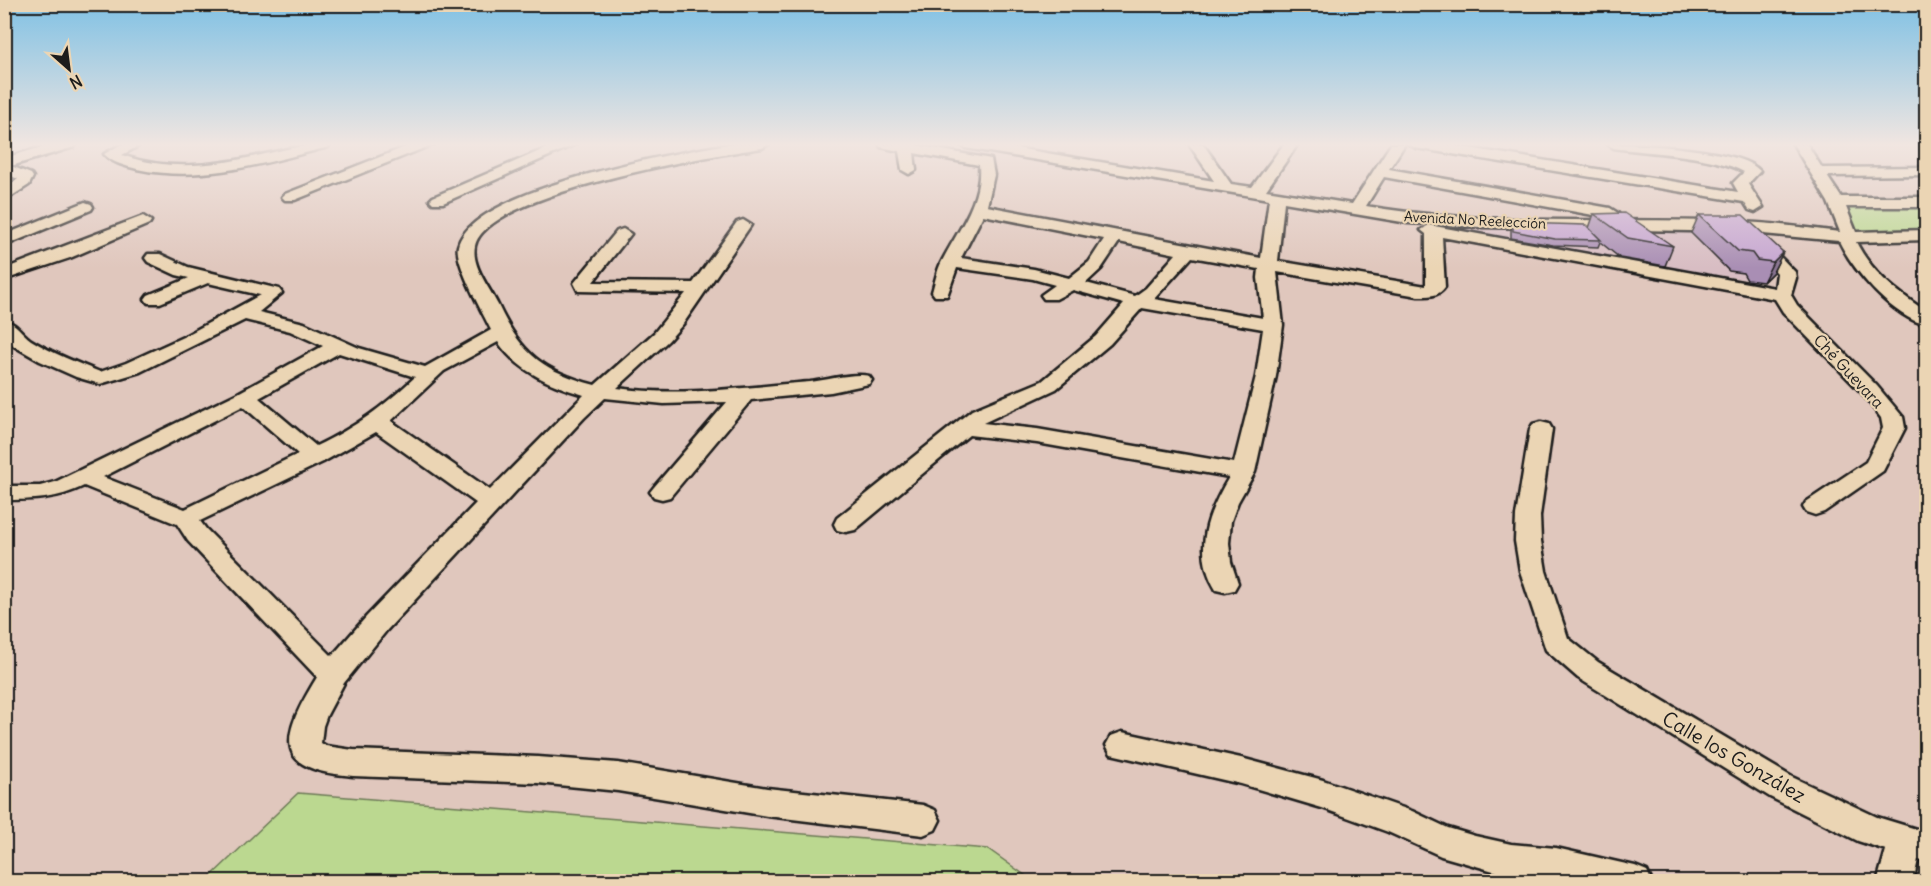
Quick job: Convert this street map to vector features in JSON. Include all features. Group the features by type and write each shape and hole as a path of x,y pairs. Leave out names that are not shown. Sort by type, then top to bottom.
{"street":[{"path":"4,197 18,185"},
{"path":"290,197 320,185"},
{"path":"438,200 472,185"},
{"path":"572,185 517,204 484,222 468,240 466,261 482,290 500,333 521,357 539,370 568,384 598,391 655,396 745,394 850,384 862,380"},
{"path":"941,292 950,262 966,234 985,185"},
{"name":"Avenida No Reelección","path":"1206,185 1408,218 1479,222 1671,224 1770,228 1845,237 1926,235"},
{"path":"1224,185 1227,189"},
{"path":"1254,194 1260,185"},
{"path":"1356,210 1373,185"},
{"path":"1456,185 1671,224"},
{"path":"1671,185 1749,198"},
{"path":"1741,185 1770,228"},
{"path":"1826,185 1848,230 1845,237 1866,275 1926,319"},
{"path":"1225,583 1218,562 1216,543 1219,521 1226,502 1243,472 1261,403 1273,325 1267,278 1277,198"},
{"path":"1836,202 1926,202"},
{"path":"4,241 85,207"},
{"path":"977,209 1188,251 1418,291 1430,291 1436,287 1434,232"},
{"path":"1408,218 1418,227 1434,232 1782,295 1787,278 1786,272 1742,227"},
{"path":"4,275 64,255 142,220"},
{"path":"743,225 696,288 676,320 598,391 377,623 333,675 307,726 304,738 306,746 312,754 326,759 381,764 538,770 618,777 767,802 923,820"},
{"path":"623,234 583,284 584,287 696,288"},
{"path":"1050,295 1088,275 1101,261 1115,235"},
{"path":"846,524 980,415 1057,379 1102,340 1128,310 1152,292 1188,251"},
{"path":"7,329 27,346 81,372 106,378 133,368 244,314 273,294 204,278 170,267 154,258"},
{"path":"950,262 1016,271 1138,302 1273,325"},
{"path":"154,299 204,278"},
{"name":"Ché Guevara","path":"1782,295 1790,308 1870,390 1892,417 1894,428 1875,466 1815,507"},
{"path":"244,314 303,329 337,346 428,374"},
{"path":"186,518 315,457 376,422 402,402 428,374 500,333"},
{"path":"4,493 48,492 82,477 245,397 337,346"},
{"path":"662,492 745,394"},
{"path":"245,397 315,457"},
{"path":"376,422 491,502"},
{"path":"965,428 1037,436 1243,472"},
{"name":"Calle los González","path":"1541,429 1530,494 1528,541 1533,571 1556,643 1588,669 1781,787 1870,830 1916,844"},
{"path":"82,477 186,518 196,535 333,675"},
{"path":"1122,746 1241,771 1323,794 1400,821 1441,841 1475,851 1511,860 1556,864 1635,882"},
{"path":"1895,882 1916,844"}],"shaded area":[{"path":"1418,223 1480,227 1726,227 1775,270 1763,282 1532,246"}],"green space":[{"path":"1842,206 1926,206 1926,229 1857,231"},
{"path":"298,793 988,849 1033,881 206,881"}],"building":[{"path":"1624,213 1673,246 1628,238 1594,214"},
{"path":"1699,215 1743,215 1783,252 1773,262 1757,260 1752,253 1738,251"},
{"path":"1513,223 1586,225 1601,240 1555,239 1513,231"}]}
